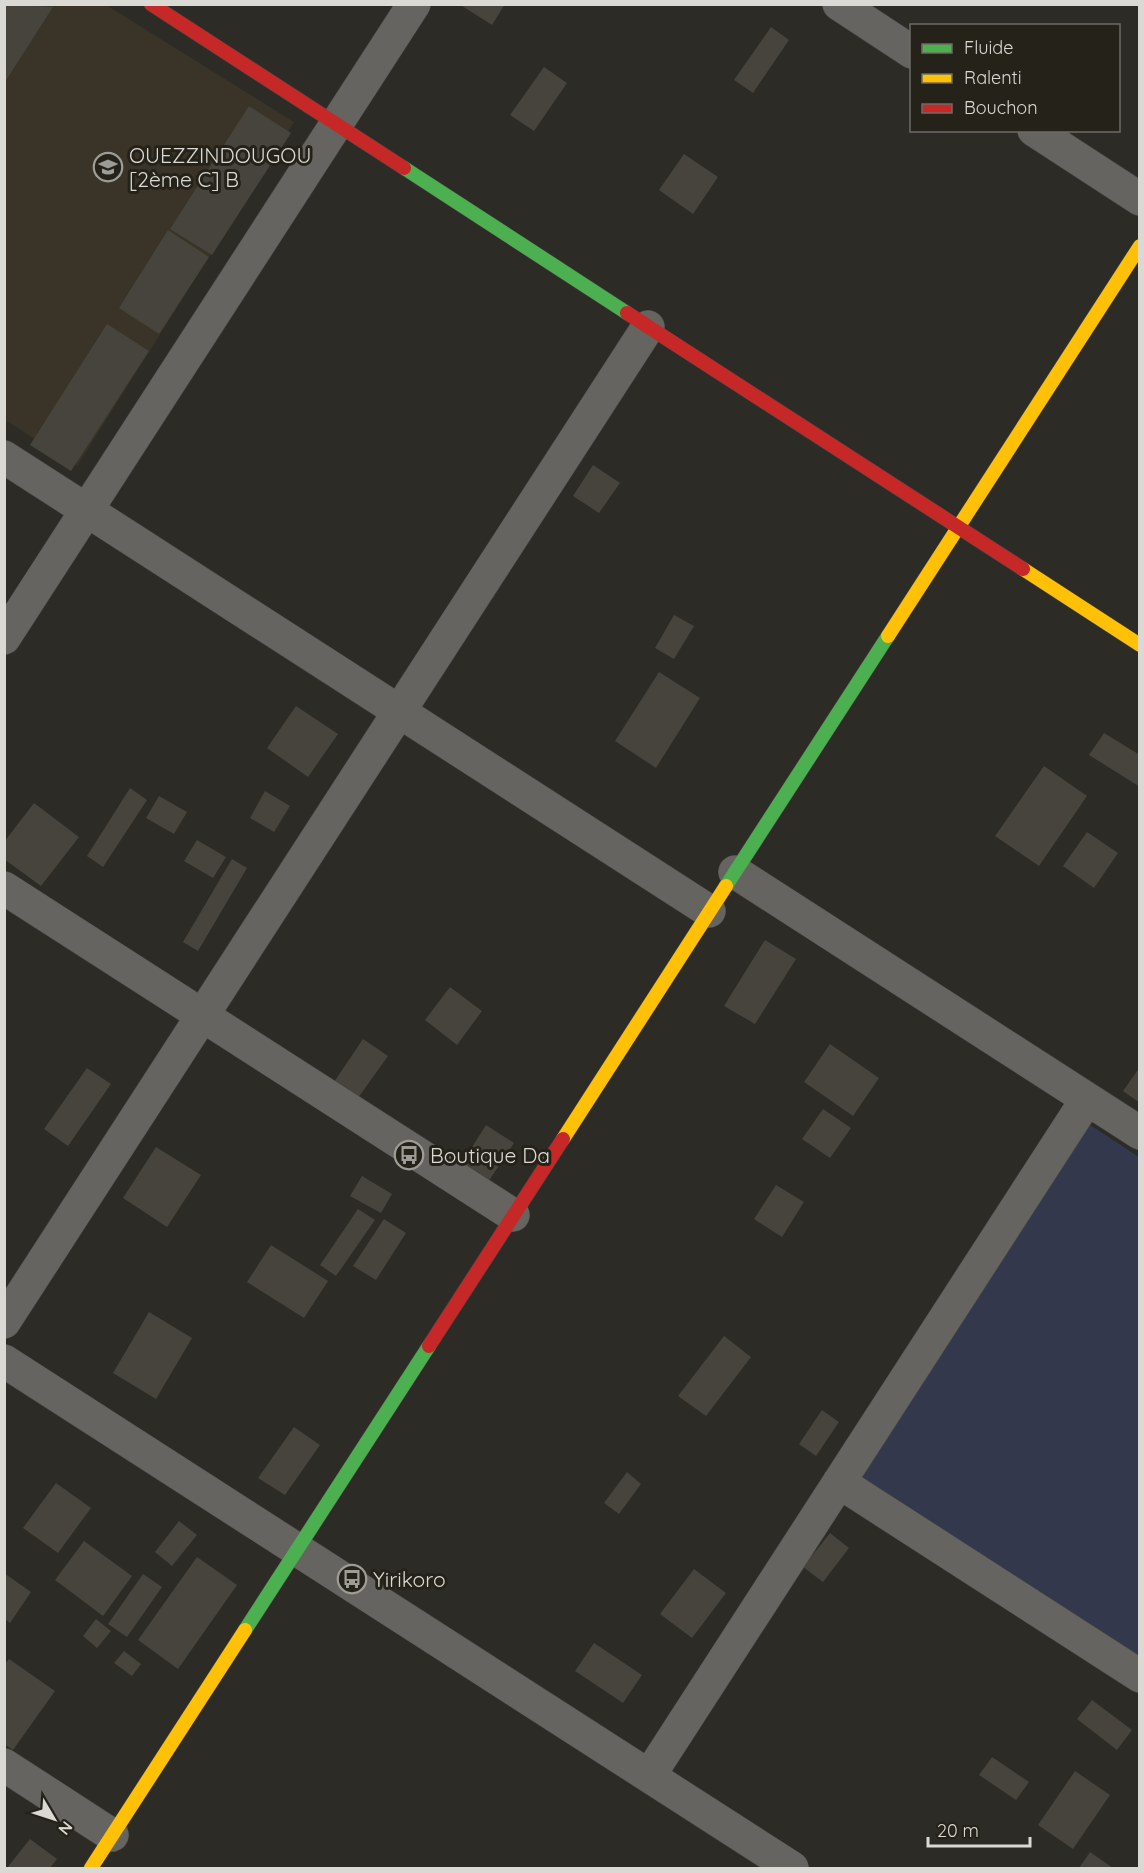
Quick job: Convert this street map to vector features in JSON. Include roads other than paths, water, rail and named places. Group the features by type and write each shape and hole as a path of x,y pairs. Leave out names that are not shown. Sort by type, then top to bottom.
{"street":[{"path":"151,4 1140,645"},
{"path":"4,638 414,4"},
{"path":"845,6 910,51"},
{"path":"1037,132 1140,199"},
{"path":"91,1869 1140,246"},
{"path":"4,1322 648,327"},
{"path":"4,457 710,911"},
{"path":"735,872 1140,1133"},
{"path":"4,888 513,1215"},
{"path":"649,1776 1087,1099"},
{"path":"4,1361 792,1869"},
{"path":"839,1482 1140,1676"},
{"path":"4,1765 112,1835"}],"place":[{"name":"OUEZZINDOUGOU [2ème C] B","path":"108,167"},
{"name":"Boutique Da","path":"409,1155"},
{"name":"Yirikoro","path":"352,1579"}]}
